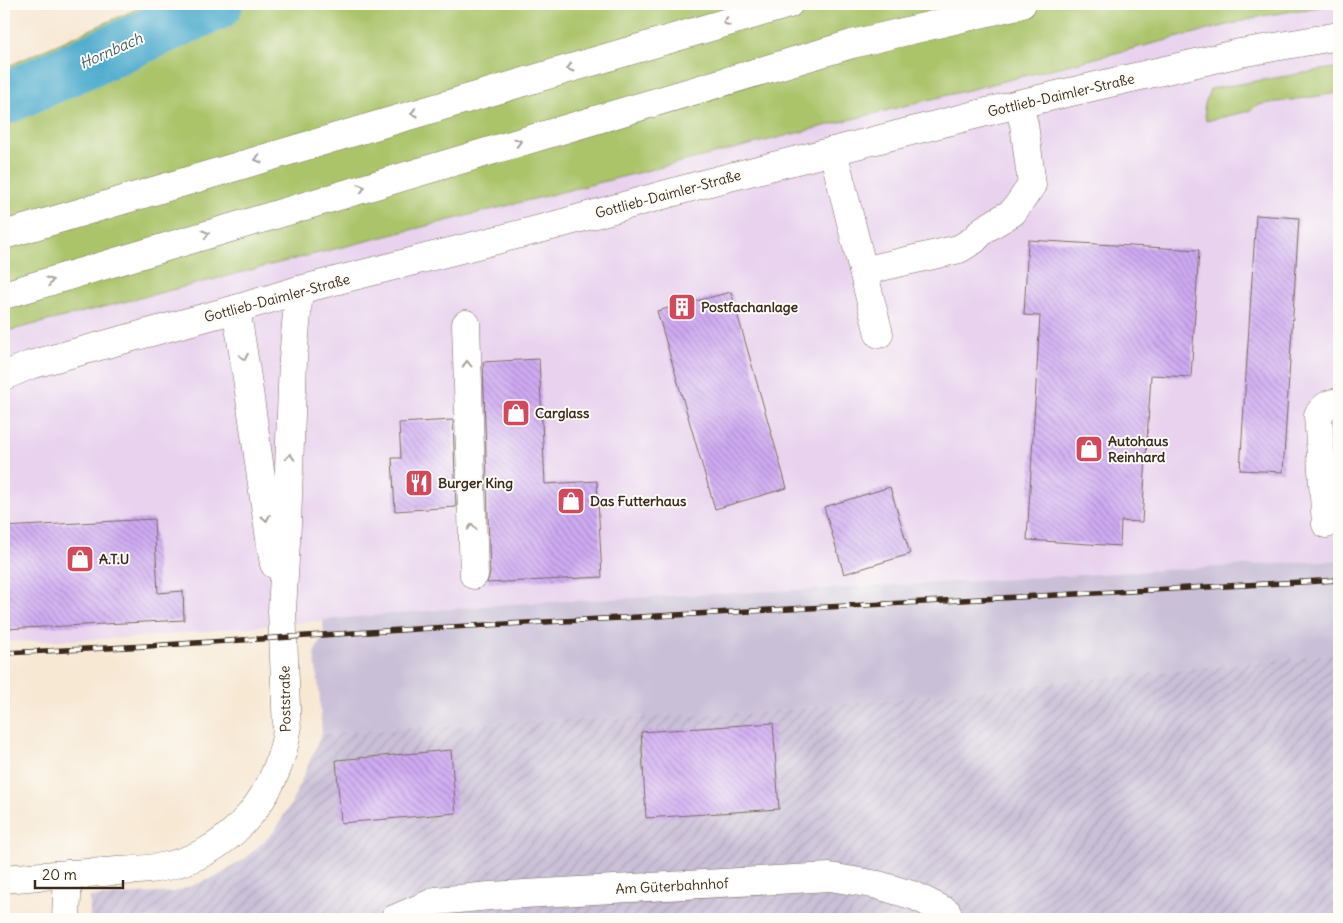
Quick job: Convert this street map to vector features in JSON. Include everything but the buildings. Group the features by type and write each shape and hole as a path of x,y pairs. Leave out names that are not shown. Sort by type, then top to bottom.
{"main road":[{"path":"4,234 789,4"},
{"path":"4,295 852,44 1022,4"},
{"name":"Gottlieb-Daimler-Straße","path":"4,376 30,365 236,310 300,290 552,226 710,182 1018,104 1240,53 1339,36"},
{"path":"863,271 959,249 974,240 983,230 1013,212 1032,185 1024,124 1018,104"},
{"path":"833,151 879,334"},
{"name":"Poststraße","path":"4,879 151,869 192,858 229,836 256,810 274,777 284,749 287,731 282,610 293,358 300,290"},
{"name":"Poststraße","path":"236,310 246,366 264,504 282,610"},
{"path":"466,324 474,575"},
{"path":"1326,524 1318,415 1331,402 1339,402"},
{"path":"66,919 68,874"},
{"name":"Am Güterbahnhof","path":"394,919 436,901 445,900 500,895 830,877 878,885 915,896 948,912"}],"shaded area":[{"path":"1339,5 1339,560 939,583 507,604 130,638 4,642 4,332 1263,16"},
{"path":"1339,560 1339,653 758,712 520,721 322,733 314,653 324,635 323,620 507,604 939,583"},
{"path":"1339,653 1339,919 90,919 90,897 174,892 216,877 246,858 274,832 292,802 322,733 520,721 758,712"}],"green space":[{"path":"148,4 1339,4 1263,16 4,332 4,68"},
{"path":"1339,67 1339,93 1257,105 1249,111 1206,121 1204,107 1210,89"}],"waterway":[{"name":"Hornbach","path":"4,99 217,4"}],"railway":[{"path":"4,653 432,628 1339,580"}],"place":[{"name":"Postfachanlage","path":"682,307"},
{"name":"Carglass","path":"516,413"},
{"name":"Autohaus Reinhard","path":"1089,449"},
{"name":"Burger King","path":"419,483"},
{"name":"Das Futterhaus","path":"571,501"},
{"name":"A.T.U","path":"80,559"}]}
